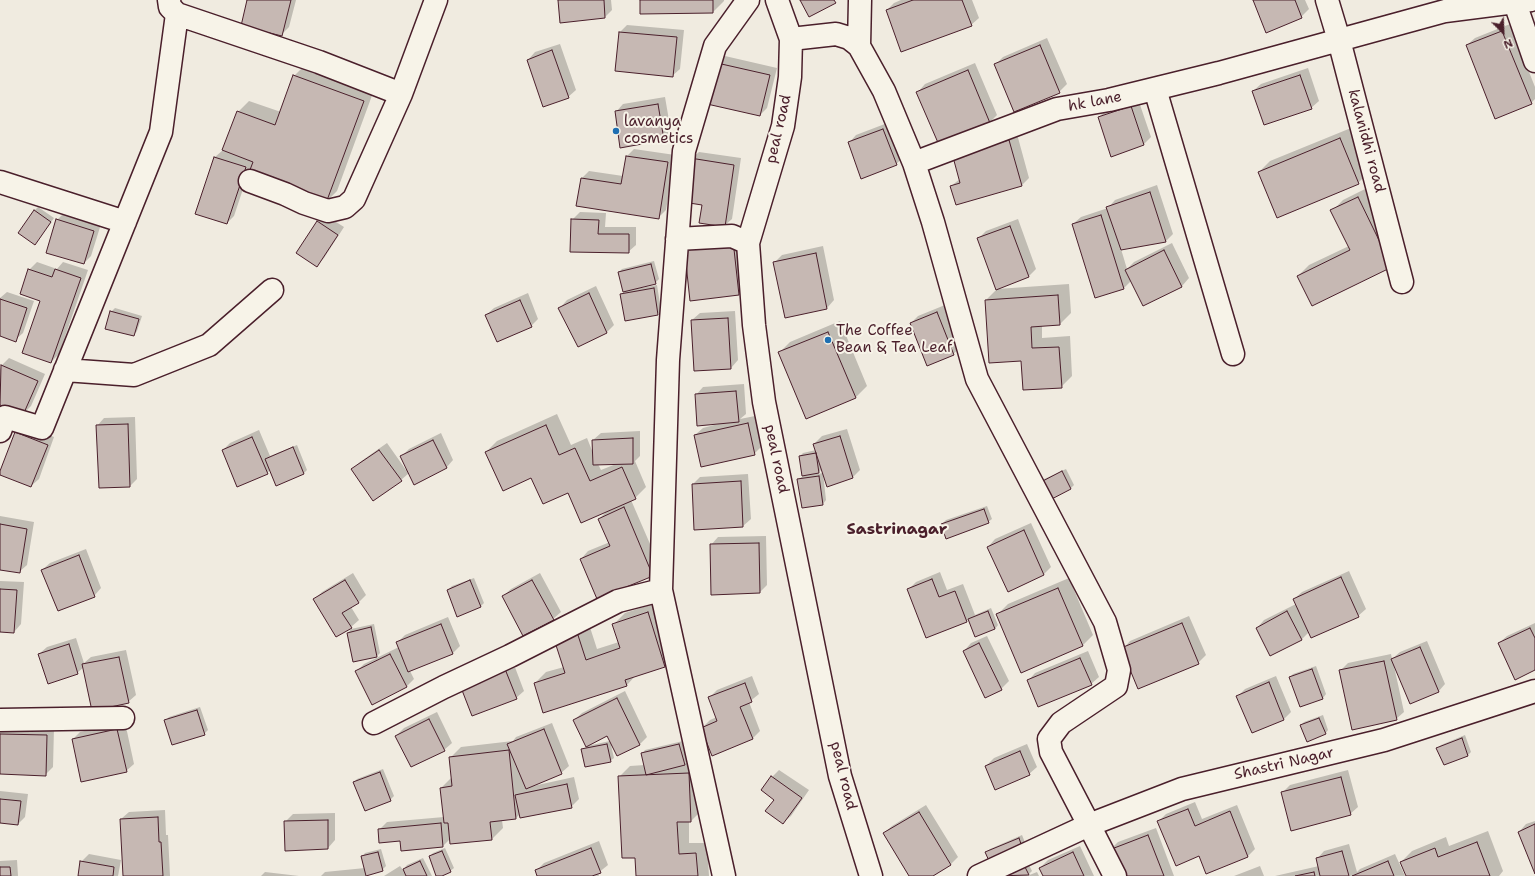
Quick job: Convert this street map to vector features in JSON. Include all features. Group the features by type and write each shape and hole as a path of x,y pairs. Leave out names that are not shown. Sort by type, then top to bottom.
{"street":[{"path":"250,181 328,211 345,207 354,199 401,94 436,0"},
{"path":"724,876 661,590 668,360 684,151 715,46 748,0"},
{"path":"777,0 791,38 836,34 849,38 859,46 884,91 914,163 933,222 977,379 1105,622 1119,670 1116,686 1062,723 1048,739 1051,752 1115,876"},
{"path":"859,46 860,0"},
{"name":"kalanidhi road","path":"1326,0 1339,40 1402,282"},
{"path":"1523,1 1535,60"},
{"name":"hk lane","path":"914,163 1058,109 1109,100 1219,73 1446,11 1523,1"},
{"path":"0,431 5,417 42,428 161,132 173,7 401,94"},
{"name":"peal road","path":"791,38 790,77 783,126 748,243 754,325 764,402 840,776 871,876"},
{"path":"1155,89 1233,354"},
{"path":"0,182 126,222"},
{"path":"677,239 732,236 748,243"},
{"path":"65,370 134,375 209,345 272,290"},
{"path":"374,723 618,601 661,590"},
{"name":"Shastri Nagar","path":"979,876 1089,825 1182,789 1384,740 1535,691"},
{"path":"0,720 123,718"}],"building":[{"path":"247,0 291,0 282,36 241,26"},
{"path":"558,0 604,0 605,18 560,23"},
{"path":"640,0 713,0 713,13 640,14"},
{"path":"800,0 834,0 836,3 809,17"},
{"path":"913,0 962,0 972,26 901,52 886,10"},
{"path":"1253,0 1295,0 1302,18 1266,33"},
{"path":"1502,31 1532,104 1495,119 1466,45"},
{"path":"619,32 677,37 673,77 615,71"},
{"path":"1040,45 1060,93 1014,112 994,64"},
{"path":"552,50 569,98 543,107 527,60"},
{"path":"717,63 770,75 760,116 707,104"},
{"path":"968,70 990,123 939,145 916,92"},
{"path":"293,75 364,101 326,203 248,175 253,162 222,150 237,111 275,125"},
{"path":"1300,75 1312,109 1264,125 1252,91"},
{"path":"658,104 664,140 620,148 615,111"},
{"path":"1131,106 1144,145 1111,157 1098,117"},
{"path":"883,129 897,165 861,179 848,142"},
{"path":"1340,138 1359,184 1277,218 1258,172"},
{"path":"1009,140 1022,186 956,205 950,186 960,183 953,157"},
{"path":"626,156 668,162 659,219 576,206 581,178 621,184"},
{"path":"214,157 246,167 227,224 195,214"},
{"path":"690,158 734,165 725,227 699,223 702,205 683,202"},
{"path":"1150,192 1166,242 1121,250 1106,207"},
{"path":"1358,197 1392,267 1312,306 1297,276 1350,250 1330,210"},
{"path":"34,210 51,222 35,245 18,233"},
{"path":"1101,215 1124,289 1095,298 1072,224"},
{"path":"56,219 94,231 84,264 46,253"},
{"path":"571,219 599,220 598,234 629,234 629,253 570,252"},
{"path":"317,221 338,235 317,267 296,253"},
{"path":"1010,226 1029,277 996,290 977,238"},
{"path":"733,240 739,295 690,301 684,245"},
{"path":"1164,250 1182,287 1143,306 1125,270"},
{"path":"816,253 827,309 785,318 773,262"},
{"path":"651,264 656,284 623,292 618,272"},
{"path":"28,269 52,277 55,269 81,278 51,363 22,353 40,301 20,294"},
{"path":"654,288 658,315 625,321 620,294"},
{"path":"589,293 607,333 578,347 558,308"},
{"path":"1058,295 1060,325 1031,327 1032,348 1059,347 1062,388 1023,390 1021,361 989,363 985,300"},
{"path":"0,299 27,308 16,342 0,336"},
{"path":"520,300 532,327 497,342 485,315"},
{"path":"110,311 139,319 134,336 105,329"},
{"path":"937,312 954,355 927,366 910,323"},
{"path":"728,318 731,369 694,371 691,320"},
{"path":"828,332 856,398 806,419 778,352"},
{"path":"1,365 38,381 23,415 0,405"},
{"path":"736,391 739,422 697,426 695,394"},
{"path":"748,423 755,455 701,467 694,435"},
{"path":"128,424 130,487 99,488 96,425"},
{"path":"546,425 559,455 575,448 590,481 622,467 636,499 581,523 568,493 543,504 531,478 503,491 485,452"},
{"path":"15,432 48,445 31,487 0,475 0,471"},
{"path":"840,436 853,478 827,487 813,444"},
{"path":"252,437 268,474 237,487 222,450"},
{"path":"633,438 633,464 593,465 592,440"},
{"path":"433,440 447,468 414,485 400,456"},
{"path":"293,447 304,474 276,486 265,459"},
{"path":"379,450 402,481 373,501 351,469"},
{"path":"816,453 819,473 802,476 799,456"},
{"path":"1062,471 1071,489 1046,502 1037,484"},
{"path":"819,476 823,505 802,508 797,479"},
{"path":"741,481 743,527 694,530 692,484"},
{"path":"624,507 653,576 597,599 580,559 610,546 598,519"},
{"path":"984,509 989,523 946,539 941,524"},
{"path":"0,524 27,529 20,573 0,570"},
{"path":"1024,530 1044,575 1008,592 987,547"},
{"path":"759,543 760,593 711,595 710,544"},
{"path":"79,555 95,597 58,611 41,570"},
{"path":"1341,577 1359,617 1311,638 1293,599"},
{"path":"932,579 939,597 955,591 967,622 926,638 907,589"},
{"path":"345,580 359,603 342,613 352,628 336,637 313,599"},
{"path":"470,580 481,607 457,617 447,590"},
{"path":"532,580 554,620 523,636 502,596"},
{"path":"1058,588 1083,646 1021,673 996,614"},
{"path":"0,589 17,590 14,633 0,632"},
{"path":"988,611 995,629 975,637 968,619"},
{"path":"1287,611 1302,640 1270,656 1256,628"},
{"path":"648,612 665,667 625,680 627,686 543,713 534,683 565,673 553,636 576,629 586,660 620,648 612,624"},
{"path":"1182,623 1199,664 1138,689 1121,648"},
{"path":"441,624 453,654 408,672 396,642"},
{"path":"371,627 377,657 353,662 347,633"},
{"path":"1530,628 1535,638 1535,670 1515,680 1498,643"},
{"path":"979,643 1002,690 985,698 963,651"},
{"path":"69,644 78,674 48,684 38,654"},
{"path":"1420,647 1439,692 1410,704 1391,659"},
{"path":"390,654 407,687 372,705 355,671"},
{"path":"119,657 129,703 92,711 82,664"},
{"path":"1080,658 1092,685 1038,707 1027,680"},
{"path":"1384,661 1397,720 1352,730 1339,670"},
{"path":"505,669 517,699 472,716 460,685"},
{"path":"1312,669 1323,699 1300,707 1289,677"},
{"path":"1269,682 1284,720 1252,733 1236,696"},
{"path":"745,683 752,702 740,707 753,739 712,756 701,728 717,721 708,697"},
{"path":"617,698 640,745 617,756 607,736 586,747 573,720"},
{"path":"197,710 205,735 172,745 164,720"},
{"path":"1319,718 1326,734 1307,742 1300,725"},
{"path":"429,719 445,751 411,767 395,736"},
{"path":"117,729 127,772 81,782 72,739"},
{"path":"544,729 562,774 526,789 507,744"},
{"path":"0,734 47,735 46,776 0,774"},
{"path":"1462,738 1468,756 1444,765 1436,748"},
{"path":"607,744 611,762 585,767 581,749"},
{"path":"679,744 685,765 646,775 641,753"},
{"path":"509,750 516,819 490,822 492,840 450,844 448,823 444,823 440,788 452,786 449,757"},
{"path":"1020,751 1030,775 995,790 985,766"},
{"path":"380,772 391,801 365,811 353,782"},
{"path":"689,773 691,822 677,822 679,854 696,853 698,876 636,876 635,858 622,858 618,776"},
{"path":"771,776 802,798 783,824 765,811 774,800 761,790"},
{"path":"1341,777 1351,815 1291,831 1281,792"},
{"path":"567,784 572,808 520,818 515,795"},
{"path":"0,799 21,801 18,825 0,823"},
{"path":"1188,809 1195,826 1230,811 1248,857 1206,874 1199,856 1176,866 1157,821"},
{"path":"919,812 951,865 933,876 909,876 883,833"},
{"path":"158,817 163,876 123,876 120,819"},
{"path":"328,820 328,849 285,851 284,821"},
{"path":"441,823 443,847 401,851 400,841 379,843 378,829"},
{"path":"1535,824 1535,874 1518,832"},
{"path":"1148,835 1164,876 1119,876 1109,850"},
{"path":"1019,838 1023,850 990,863 985,852"},
{"path":"1477,842 1490,876 1406,876 1400,862 1435,848 1438,857"},
{"path":"591,848 601,873 592,876 537,876 535,870"},
{"path":"442,851 451,872 442,876 436,876 429,856"},
{"path":"1342,851 1349,876 1320,876 1316,858"},
{"path":"378,852 383,871 366,876 361,856"},
{"path":"1073,852 1084,876 1043,876 1039,868"},
{"path":"80,861 114,867 113,876 78,876"},
{"path":"420,861 427,876 406,876 403,869"},
{"path":"1022,861 1029,875 995,876"},
{"path":"1388,861 1394,876 1352,876"},
{"path":"0,867 10,867 11,876 0,876"},
{"path":"1314,872 1315,876 1295,876"}],"place":[{"name":"lavanya cosmetics","path":"616,131"},
{"name":"The Coffee Bean & Tea Leaf","path":"828,340"}],"district":[{"name":"Sastrinagar","path":"897,530"}]}
